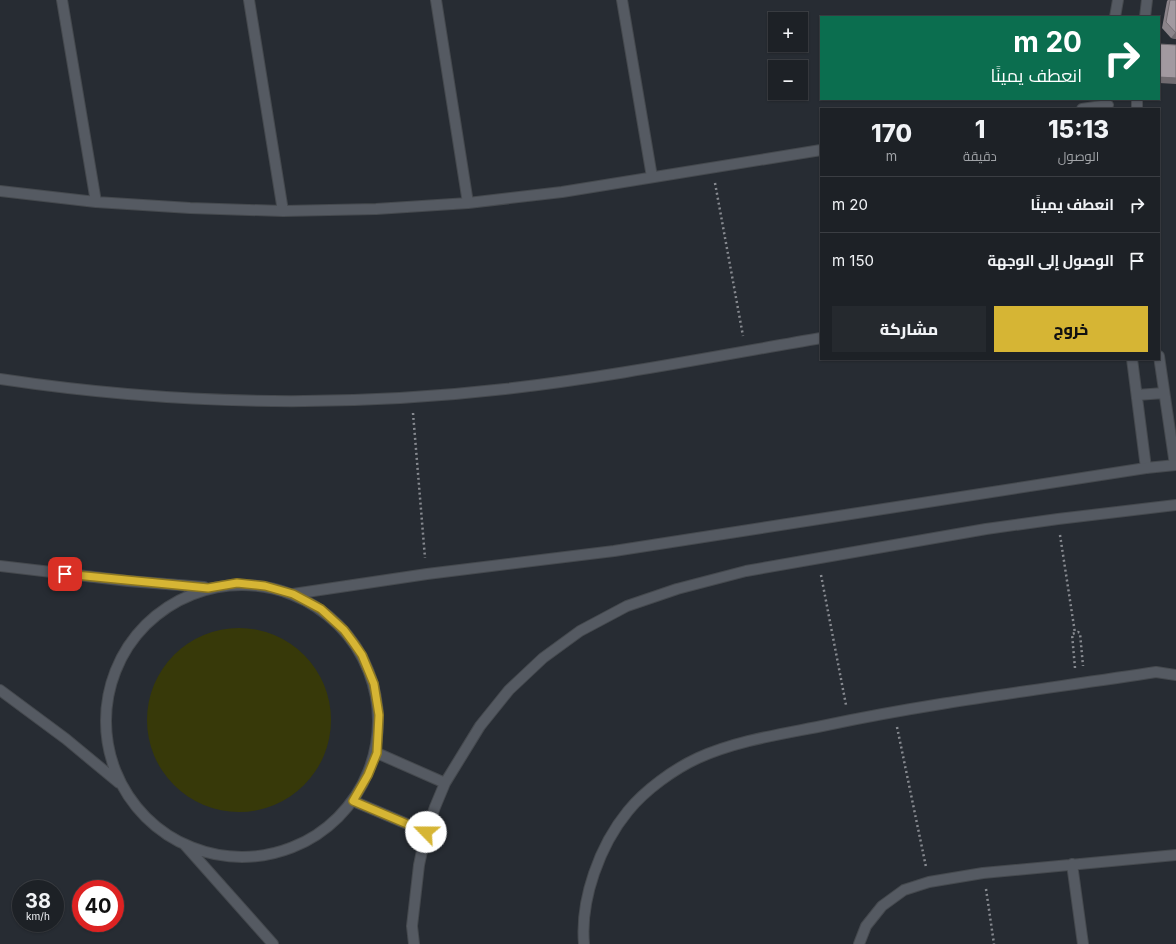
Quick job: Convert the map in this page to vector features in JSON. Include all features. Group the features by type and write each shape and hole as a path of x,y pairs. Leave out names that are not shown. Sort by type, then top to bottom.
{"street":[{"path":"62,0 96,202"},
{"path":"248,0 284,211"},
{"path":"436,0 468,203"},
{"path":"622,0 652,177"},
{"path":"1116,16 1118,0"},
{"path":"1145,16 1147,0"},
{"path":"1087,108 1108,104"},
{"path":"0,190 96,202 190,208 284,211 376,209 468,203 562,192 820,150"},
{"path":"0,379 43,386 135,395 227,400 319,400 412,397 504,389 596,377 820,338"},
{"path":"1132,360 1146,468"},
{"path":"293,594 426,574 614,551 1146,468 1175,465 1160,360"},
{"path":"1137,395 1164,393"},
{"path":"414,944 412,926 426,832 445,783 480,726 509,690 543,658 580,631 627,606 677,589 746,571 986,529 1176,505"},
{"path":"0,566 120,580 208,588"},
{"path":"0,690 66,739 119,782 137,808 159,829 185,845 215,855 246,857 276,854 305,842 331,825 353,801 368,775 377,753 379,715 374,684 362,655 338,624 321,609 293,594 265,586 237,583 208,588 175,600 148,621 126,648 111,680 105,714 108,749 119,782"},
{"path":"584,944 582,930 589,887 604,847 628,811 660,781 697,759 737,743 893,711 1156,672 1176,675"},
{"path":"377,753 445,783"},
{"path":"353,801 426,832"},
{"path":"185,845 273,944"},
{"path":"859,944 866,926 882,906 904,890 929,882 983,873 1176,855"},
{"path":"1072,864 1083,944"}],"path":[{"path":"712,167 746,351"},
{"path":"412,397 426,574"},
{"path":"1058,519 1075,633 1072,634 1080,684"},
{"path":"818,558 849,720"},
{"path":"1075,633 1080,633 1080,684"},
{"path":"893,711 929,882"},
{"path":"983,873 994,944"}],"shaded area":[{"path":"239,628 257,630 274,635 290,644 304,655 315,669 324,685 329,702 331,720 329,738 324,755 315,771 304,785 290,796 274,805 257,810 239,812 221,810 204,805 188,796 174,785 163,771 154,755 149,738 147,720 149,702 154,685 163,669 174,655 188,644 204,635 221,630"}],"building":[{"path":"1170,0 1176,0 1176,33 1166,22"},
{"path":"1160,44 1176,45 1176,78 1160,77"}],"route":[{"path":"65,574 208,588 237,583 265,586 293,594 321,609 344,630 353,642 362,655 374,684 379,715 377,753 368,775 353,801 426,832"}]}
